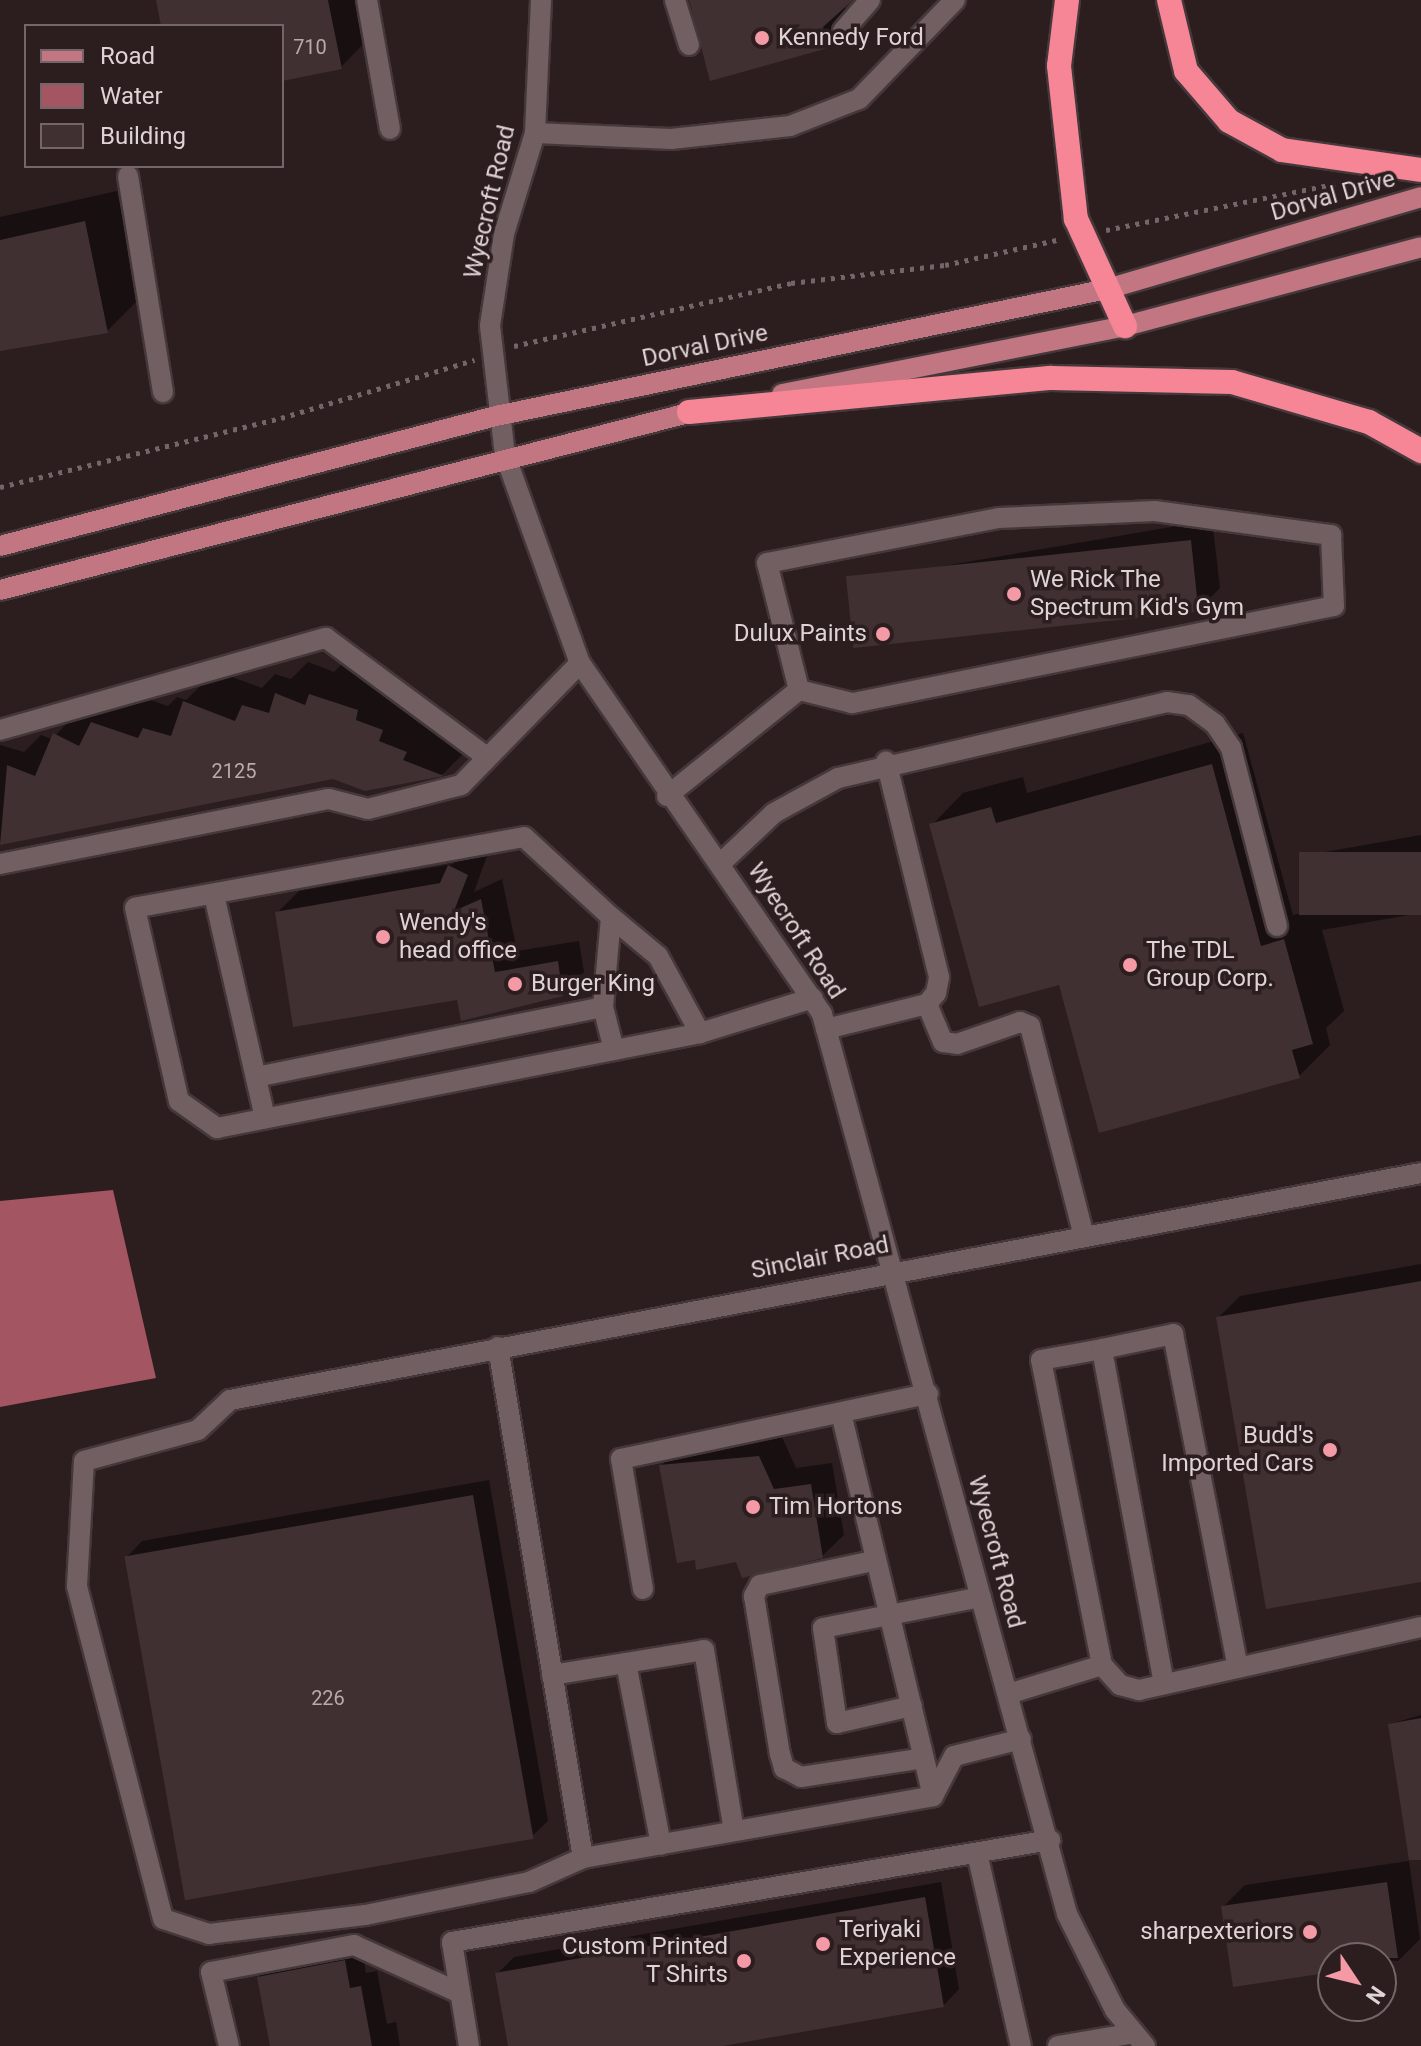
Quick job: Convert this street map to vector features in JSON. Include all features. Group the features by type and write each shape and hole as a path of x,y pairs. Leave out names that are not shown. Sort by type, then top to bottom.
{"highway":[{"path":"1067,0 1061,97 1082,234 1125,326"},
{"path":"1169,0 1186,71 1229,121 1282,150 1421,170"},
{"path":"689,412 1051,378 1232,382 1369,422 1421,451"}],"main road":[{"name":"Dorval Drive","path":"0,546 496,416 1107,289 1421,197"},
{"path":"0,590 505,455 689,412 1125,326 1421,247"}],"street":[{"path":"367,0 390,129"},
{"name":"Wyecroft Road","path":"541,0 535,133 504,234 490,355 496,416 505,455 580,663 667,796 720,864 813,998 826,1029 896,1269 981,1597 1050,1840 1067,1914 1140,2039"},
{"path":"675,0 689,45"},
{"path":"843,31 870,0"},
{"path":"535,133 671,139 790,126 859,99 955,0"},
{"path":"128,176 163,392"},
{"path":"1155,511 1331,535 1334,606 852,703 799,690 767,563 999,518 1155,511"},
{"path":"0,730 326,638 484,755"},
{"path":"0,864 329,799 368,809 461,785 484,755 580,663"},
{"path":"667,796 799,690"},
{"path":"720,864 801,795 886,761 1167,702 1189,705 1231,748 1277,926"},
{"path":"886,761 939,977 927,1004 943,1042 957,1044 1020,1022 1030,1026 1083,1233"},
{"path":"700,1033 658,956 524,837 135,908 179,1101 217,1128 700,1033 813,998"},
{"path":"214,895 265,1118"},
{"path":"611,917 603,1007 614,1050"},
{"path":"826,1029 927,1004"},
{"path":"256,1077 603,1007"},
{"name":"Sinclair Road","path":"583,1858 529,1882 365,1915 209,1934 163,1919 77,1586 84,1461 198,1430 230,1400 1083,1233 1421,1173"},
{"path":"1238,1668 1173,1334 1041,1360 1102,1665 1120,1685 1139,1690 1164,1684 1238,1668 1421,1627"},
{"path":"498,1347 583,1858 933,1796"},
{"path":"1102,1349 1164,1684"},
{"path":"643,1589 621,1459 928,1394"},
{"path":"841,1413 884,1616 912,1706 933,1796"},
{"path":"873,1561 760,1585 754,1596 780,1754 784,1768 801,1777 924,1758"},
{"path":"912,1706 837,1723 823,1628 981,1597"},
{"path":"552,1675 704,1650 734,1831"},
{"path":"626,1663 661,1845"},
{"path":"1008,1694 1102,1665"},
{"path":"933,1796 954,1756 1021,1739"},
{"path":"469,2046 452,1942 1050,1840"},
{"path":"977,1853 1021,2046"},
{"path":"229,2046 211,1972 354,1945 460,1993"},
{"path":"1064,2045 1140,2039"}],"path":[{"path":"0,487 281,418 551,334 791,283 945,265 1345,181"}],"water":[{"path":"113,1190 156,1378 0,1407 0,1201"}],"building":[{"path":"156,0 328,0 342,69 284,81 284,24 161,24"},
{"name":"Kennedy Ford","path":"689,0 853,0 823,27 828,48 710,81"},
{"path":"85,221 108,333 0,351 0,240"},
{"path":"1191,540 1199,612 853,648 846,576"},
{"path":"275,693 305,705 309,694 358,710 356,720 383,730 379,741 407,752 403,760 444,776 365,791 333,779 0,845 7,765 35,776 53,733 79,746 91,722 138,738 143,728 171,736 183,701 235,721 242,705 269,713"},
{"name":"The TDL Group Corp.","path":"1212,764 1261,946 1284,939 1313,1044 1292,1050 1300,1078 1099,1133 1059,985 979,1007 929,824 991,807 996,823"},
{"path":"1299,852 1421,852 1421,915 1299,915"},
{"name":"Wendy's head office","path":"448,865 468,875 454,911 481,899 495,972 558,961 563,996 461,1021 457,1000 293,1027 275,912 440,883"},
{"name":"Budd's Imported Cars","path":"1421,1281 1421,1582 1266,1609 1216,1317"},
{"path":"759,1456 774,1489 811,1484 823,1558 742,1578 736,1562 696,1570 695,1560 677,1563 659,1465"},
{"path":"473,1495 534,1839 185,1900 124,1556"},
{"path":"1421,1718 1421,1860 1409,1860 1388,1724"},
{"name":"sharpexteriors","path":"1387,1882 1396,1942 1317,1942 1317,1974 1233,1987 1221,1906"},
{"path":"925,1897 944,2007 723,2046 508,2046 495,1973"},
{"path":"345,1960 350,1988 361,1986 372,2046 270,2046 257,1977"}],"place":[{"name":"Kennedy Ford","path":"762,38"},
{"name":"We Rick The Spectrum Kid's Gym","path":"1014,594"},
{"name":"Dulux Paints","path":"883,634"},
{"name":"Wendy's head office","path":"383,937"},
{"name":"The TDL Group Corp.","path":"1130,965"},
{"name":"Burger King","path":"515,984"},
{"name":"Budd's Imported Cars","path":"1330,1450"},
{"name":"Tim Hortons","path":"753,1507"},
{"name":"sharpexteriors","path":"1310,1932"},
{"name":"Teriyaki Experience","path":"823,1944"},
{"name":"Custom Printed T Shirts","path":"744,1961"}]}
